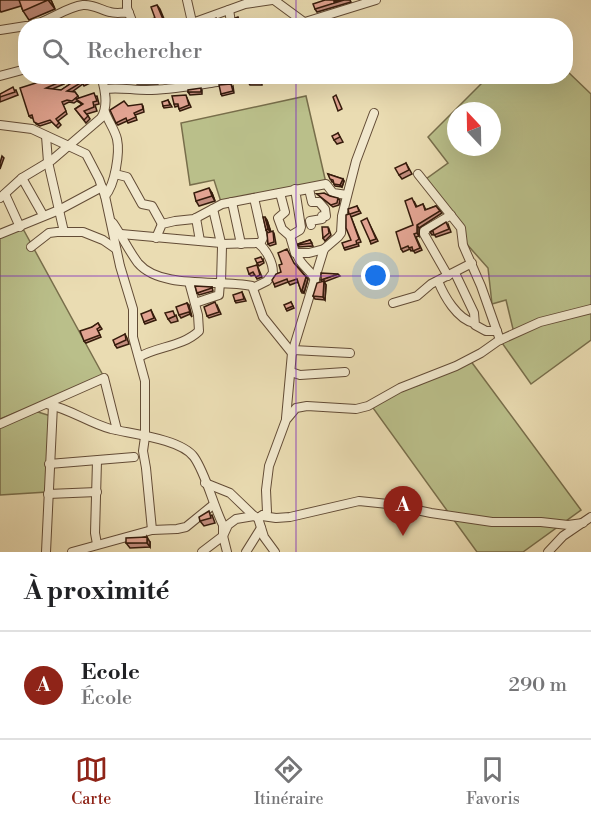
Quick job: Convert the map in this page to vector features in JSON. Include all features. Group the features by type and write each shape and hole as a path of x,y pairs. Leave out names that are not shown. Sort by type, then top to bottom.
{"street":[{"path":"127,0 131,18"},
{"path":"187,0 193,18"},
{"path":"208,18 244,2 273,0 298,18"},
{"path":"324,18 376,0"},
{"path":"53,18 83,5 92,5 111,13 129,13"},
{"path":"229,10 230,18"},
{"path":"0,30 18,27"},
{"path":"0,76 18,71"},
{"path":"103,84 105,112 117,136 115,174 111,189 105,196"},
{"path":"105,89 182,89 189,84"},
{"path":"4,194 22,178 68,146 105,112"},
{"path":"297,254 324,249 338,237 359,148 374,113"},
{"path":"0,125 32,129 88,156 102,187 116,249 134,309 132,327 145,381 143,451 147,468 152,530"},
{"path":"46,136 48,162 64,232"},
{"path":"115,174 127,177 142,204 152,206 162,224"},
{"path":"418,174 461,228 462,245 472,263 500,340"},
{"path":"22,178 43,215"},
{"path":"0,183 20,227"},
{"path":"162,224 196,218 232,202 326,184 333,193 347,195"},
{"path":"0,234 58,210 102,187"},
{"path":"295,189 298,191 309,189 312,202 319,202 328,213 337,217 341,224"},
{"path":"290,236 301,227 295,189"},
{"path":"280,193 285,212 278,218 282,229 290,236 301,264 313,273 315,280"},
{"path":"254,198 263,238 260,244"},
{"path":"232,202 241,244"},
{"path":"195,303 219,295 221,244 213,209"},
{"path":"311,225 310,221 326,216 326,209"},
{"path":"451,215 424,231 424,234 474,313 474,323"},
{"path":"196,218 201,242"},
{"path":"110,220 139,264 158,276 189,282 249,285 253,288 263,317 293,351 350,353"},
{"path":"156,238 162,224"},
{"path":"31,247 49,233 64,232 88,234 116,249"},
{"path":"121,234 221,244 260,244"},
{"path":"253,288 267,281 273,273 271,262 260,244"},
{"path":"258,517 267,508 266,490 269,466 286,420 293,351 324,249"},
{"path":"393,303 417,296 438,281 472,263"},
{"path":"438,281 450,304 467,321 480,328 497,331"},
{"path":"139,357 161,347 184,342 199,331 198,315 189,282"},
{"path":"286,420 301,406 356,409 368,406 400,388 476,357 500,340 540,322 591,309"},
{"path":"291,372 300,375 345,372"},
{"path":"0,424 50,405 104,378 117,430"},
{"path":"50,405 73,412 93,423 179,446 192,455 223,525 227,552"},
{"path":"46,552 50,405"},
{"path":"49,464 134,457"},
{"path":"97,461 95,533 97,544"},
{"path":"205,483 230,493 258,517 264,537 275,552"},
{"path":"48,494 97,492"},
{"path":"202,552 223,536 228,525 236,519 290,517 359,501 492,522 541,522 568,525 589,519"},
{"path":"72,552 152,530 177,529 186,526 213,505"},
{"path":"548,552 563,536 589,519"},
{"path":"246,552 261,528"}],"green space":[{"path":"573,77 591,94 591,340 531,384 500,340 514,333 506,300 492,304 488,268 464,241 459,228 426,179 448,163 428,137 447,118 447,156 501,156 501,102 463,102 481,84 573,84"},
{"path":"306,96 326,183 221,202 214,180 190,185 181,123"},
{"path":"22,227 104,377 0,419 0,235"},
{"path":"470,360 581,510 523,552 477,552 373,408 390,394 419,385"},
{"path":"38,412 51,416 47,492 0,495 0,425 29,413"}],"building":[{"path":"19,0 48,0 23,11"},
{"path":"334,0 334,2 344,0 315,9 313,4"},
{"path":"157,5 162,18 155,18 151,7"},
{"path":"33,84 55,84 46,88 61,90 70,84 79,84 67,91 75,92 78,96 72,101 62,102 66,111 56,119 59,123 56,126 50,120 38,124 34,122 32,115 29,116 20,88"},
{"path":"231,84 233,91 221,94 219,85"},
{"path":"13,87 15,92 0,97 0,94"},
{"path":"201,88 201,92 188,92 188,90"},
{"path":"94,93 97,101 93,102 94,107 84,111 88,116 84,120 75,109 83,104 76,99"},
{"path":"186,95 189,105 179,109 178,104 174,104 172,96"},
{"path":"336,95 342,109 338,111 333,97"},
{"path":"168,100 170,105 163,106 162,102"},
{"path":"124,101 128,106 142,104 143,109 134,113 136,117 127,121 126,118 116,123 110,110"},
{"path":"338,133 340,137 334,140 332,136"},
{"path":"406,163 409,170 399,175 395,168"},
{"path":"328,174 343,179 340,185 334,184"},
{"path":"209,188 212,196 196,201 194,193"},
{"path":"324,193 338,198 337,203 331,205 317,194"},
{"path":"412,198 416,207 423,204 425,210 436,206 440,211 417,225 417,233 414,234 420,248 413,251 412,247 408,246 401,249 396,232 413,225 405,201"},
{"path":"357,206 359,211 350,214 359,239 356,241 357,244 344,248 342,243 351,240 346,228 346,215 349,214 348,209"},
{"path":"263,217 265,217 268,229 266,230"},
{"path":"367,218 376,239 370,241 361,221"},
{"path":"446,222 449,229 434,235 433,231 430,232"},
{"path":"322,227 328,227 329,233 323,238"},
{"path":"273,231 274,242 268,244 267,233"},
{"path":"310,240 312,243 298,245 298,244"},
{"path":"287,249 294,263 306,277 301,291 297,279 288,282 287,279 274,284 272,280 276,274 281,272 279,265 282,264 278,253"},
{"path":"261,257 263,261 257,263 255,259"},
{"path":"257,265 260,275 256,277 253,272 249,274 247,268"},
{"path":"321,273 338,274 321,280"},
{"path":"324,281 323,297 313,296 317,283"},
{"path":"195,286 212,287 212,288 197,293"},
{"path":"242,292 244,299 235,301 233,295"},
{"path":"215,302 219,312 207,316 204,307"},
{"path":"291,302 293,306 286,309 284,305"},
{"path":"187,303 191,315 189,312 179,315 176,307"},
{"path":"151,310 154,318 144,322 141,314"},
{"path":"173,311 175,316 168,319 165,313"},
{"path":"98,323 100,327 97,329 100,335 84,341 80,331"},
{"path":"125,334 126,340 115,345 113,340"},
{"path":"209,511 211,518 200,521 199,517"},
{"path":"147,537 147,543 126,543 126,538"}],"place":[{"name":"Ecole","path":"403,536"}]}
